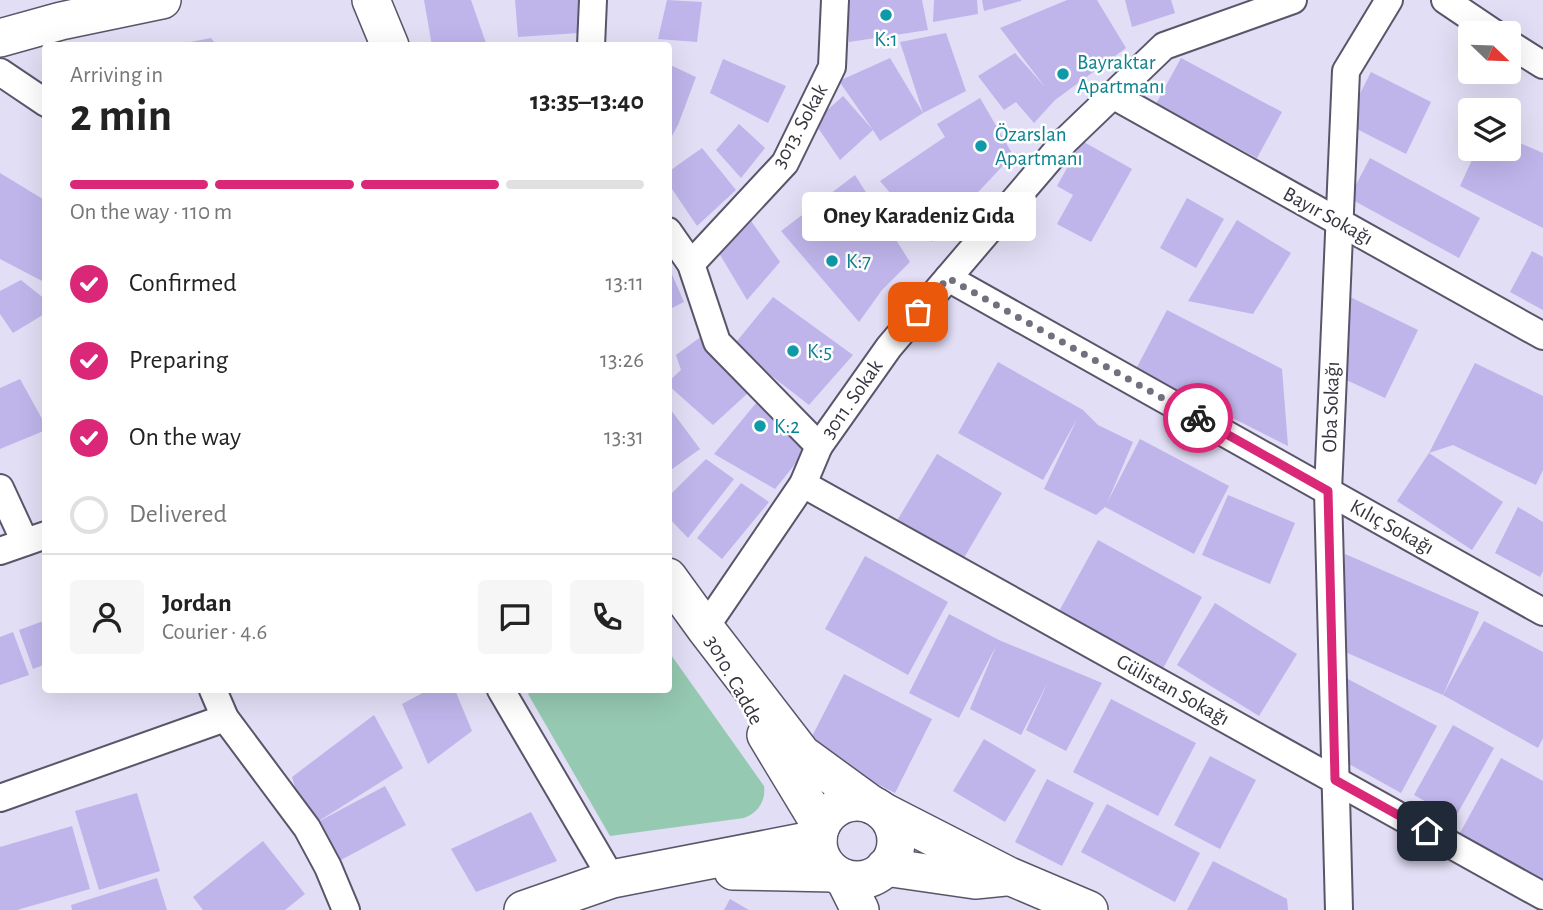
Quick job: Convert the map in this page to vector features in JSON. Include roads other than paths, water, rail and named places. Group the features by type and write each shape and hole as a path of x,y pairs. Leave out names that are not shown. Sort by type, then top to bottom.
{"main road":[{"path":"0,38 162,0"},
{"path":"371,0 388,42"},
{"path":"672,583 705,628"},
{"name":"3010. Cadde","path":"705,628 802,754 890,820 896,845 892,857 860,873 825,863 820,852 820,832 721,665 705,628"},
{"path":"523,910 562,904 612,879 669,869 820,832 827,816 848,803 877,808 1009,876 1089,910"},
{"path":"669,869 860,873 975,880 1009,876"},
{"path":"860,873 860,910"},
{"path":"860,873 881,910"}],"street":[{"path":"591,42 593,0"},
{"name":"3013. Sokak","path":"691,264 785,163 832,67 835,0"},
{"name":"3011. Sokak","path":"705,628 803,484 819,446 889,347 1065,141 1164,46 1293,0"},
{"name":"Oba Sokağı","path":"1339,910 1328,491 1346,71 1389,0"},
{"path":"1445,0 1476,21"},
{"path":"1521,51 1543,65"},
{"path":"0,72 42,100"},
{"name":"Bayır Sokağı","path":"1114,96 1543,336"},
{"path":"672,237 691,264 716,342 819,446"},
{"name":"Kılıç Sokağı","path":"948,278 1543,612"},
{"name":"Gülistan Sokağı","path":"803,484 1543,896"},
{"path":"0,488 35,539 0,551"},
{"path":"215,693 225,718 307,828 328,867 346,910"},
{"path":"503,693 612,879"},
{"path":"0,798 225,718"}],"place":[{"name":"K:1","path":"886,15"},
{"name":"Bayraktar Apartmanı","path":"1063,74"},
{"name":"Özarslan Apartmanı","path":"981,146"},
{"name":"K:7","path":"832,261"},
{"name":"Oney Karadeniz Gıda","path":"918,312"},
{"name":"K:5","path":"793,351"},
{"name":"K:2","path":"760,426"}]}
